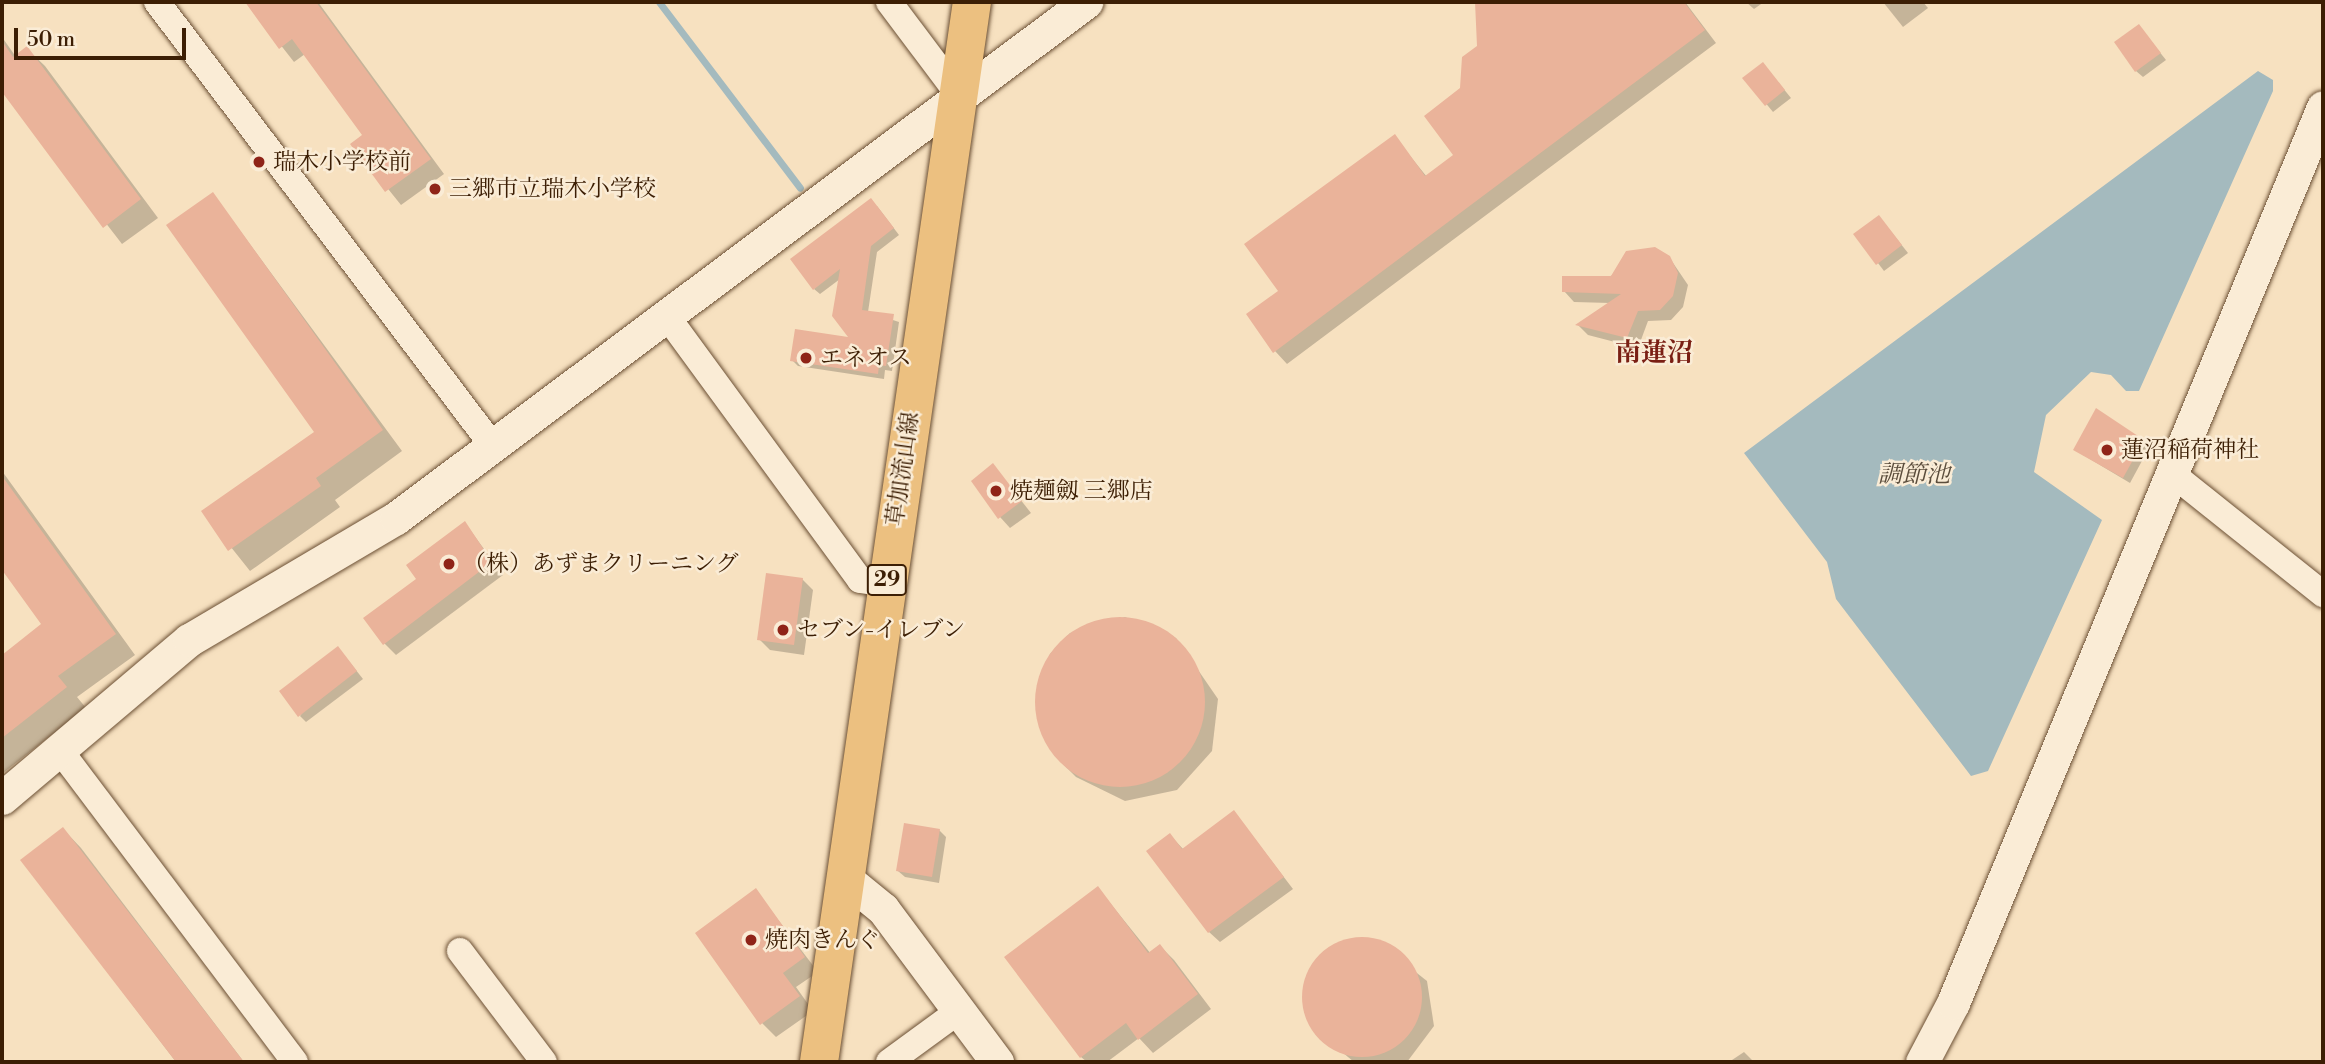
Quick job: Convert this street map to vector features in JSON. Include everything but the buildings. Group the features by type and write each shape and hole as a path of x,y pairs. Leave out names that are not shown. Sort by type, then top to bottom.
{"main road":[{"name":"草加流山線","path":"818,1062 972,2"}],"street":[{"path":"156,2 492,445"},
{"path":"888,2 957,96"},
{"path":"2,798 189,640 371,535 1086,2"},
{"path":"1922,1062 1953,1003 2170,472 2323,107"},
{"path":"666,315 860,580 887,584"},
{"path":"2170,472 2323,594"},
{"path":"60,749 295,1062"},
{"path":"845,878 883,909 997,1062"},
{"path":"460,951 544,1062"},
{"path":"889,1062 959,1011"}],"water":[{"name":"調節池","path":"2258,71 2273,80 2273,91 2139,391 2126,391 2111,375 2091,372 2046,415 2034,472 2102,520 1988,771 1971,776 1836,599 1827,562 1744,453"}],"waterway":[{"path":"659,2 800,188"}],"place":[{"name":"瑞木小学校前","path":"259,162"},
{"name":"三郷市立瑞木小学校","path":"435,189"},
{"name":"エネオス","path":"806,358"},
{"name":"蓮沼稲荷神社","path":"2107,450"},
{"name":"焼麺劔 三郷店","path":"996,491"},
{"name":"（株）あずまクリーニング","path":"449,564"},
{"name":"セブン-イレブン","path":"783,630"},
{"name":"焼肉きんぐ","path":"751,940"}],"district":[{"name":"南蓮沼","path":"1654,354"}]}
